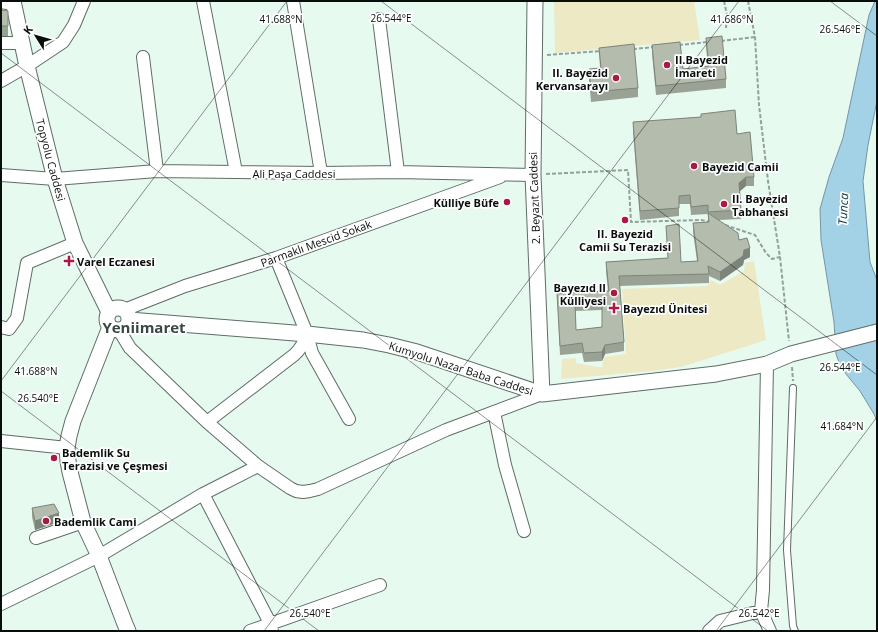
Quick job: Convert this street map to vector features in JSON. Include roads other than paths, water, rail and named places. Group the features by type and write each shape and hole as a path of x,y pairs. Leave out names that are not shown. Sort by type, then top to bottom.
{"street":[{"path":"1,81 63,42 74,25 84,1"},
{"path":"203,1 236,172"},
{"path":"294,1 321,173"},
{"name":"2. Beyazıt Caddesi","path":"535,1 533,175 542,394"},
{"name":"Topyolu Caddesi","path":"9,2 22,43 55,179 75,243 118,320"},
{"path":"379,19 398,172"},
{"path":"1,43 22,43"},
{"path":"143,57 157,171"},
{"name":"Ali Paşa Caddesi","path":"1,175 55,179 157,171 321,173 398,172 533,175"},
{"name":"Parmaklı Mescid Sokak","path":"118,320 185,286 276,258 507,174"},
{"path":"1,327 9,329 17,318 27,262 75,243"},
{"path":"276,258 307,334 312,353 349,419"},
{"path":"118,320 130,348 207,422 258,466 290,488 303,492 318,489 446,430 542,394"},
{"path":"118,320 73,422 67,448 68,461 83,522 99,556 123,629"},
{"name":"Kumyolu Nazar Baba Caddesi","path":"118,320 307,334 363,340 417,352 542,394 716,374 768,364 791,354 877,332"},
{"path":"207,422 299,351 307,334"},
{"path":"768,364 763,590 761,611 770,631"},
{"path":"494,412 505,465 524,531"},
{"path":"1,441 67,448"},
{"path":"1,604 99,556 204,494 258,466"},
{"path":"204,494 271,627"},
{"path":"36,538 83,522"},
{"path":"250,631 271,627 380,585"},
{"path":"709,631 720,621 761,611"}],"lane":[{"path":"793,388 787,550 793,626 795,631"}],"water":[{"name":"Tunca","path":"875,1 877,1 877,101 868,145 863,181 870,262 877,280 877,421 860,391 841,368 836,354 834,322 821,240 820,209 829,177 843,138 869,15"}],"place":[{"name":"II.Bayezid İmareti","path":"667,65"},
{"name":"II. Bayezid Kervansarayı","path":"616,78"},
{"name":"Bayezid Camii","path":"694,166"},
{"name":"Külliye Büfe","path":"507,202"},
{"name":"II. Bayezid Tabhanesi","path":"724,204"},
{"name":"II. Bayezid Camii Su Terazisi","path":"625,220"},
{"name":"Varel Eczanesi","path":"69,261"},
{"name":"Bayezıd II Külliyesi","path":"614,293"},
{"name":"Bayezıd Ünitesi","path":"614,308"},
{"name":"Bademlik Su Terazisi ve Çeşmesi","path":"54,458"},
{"name":"Bademlik Cami","path":"46,521"}],"district":[{"name":"Yeniimaret","path":"144,327"}]}
